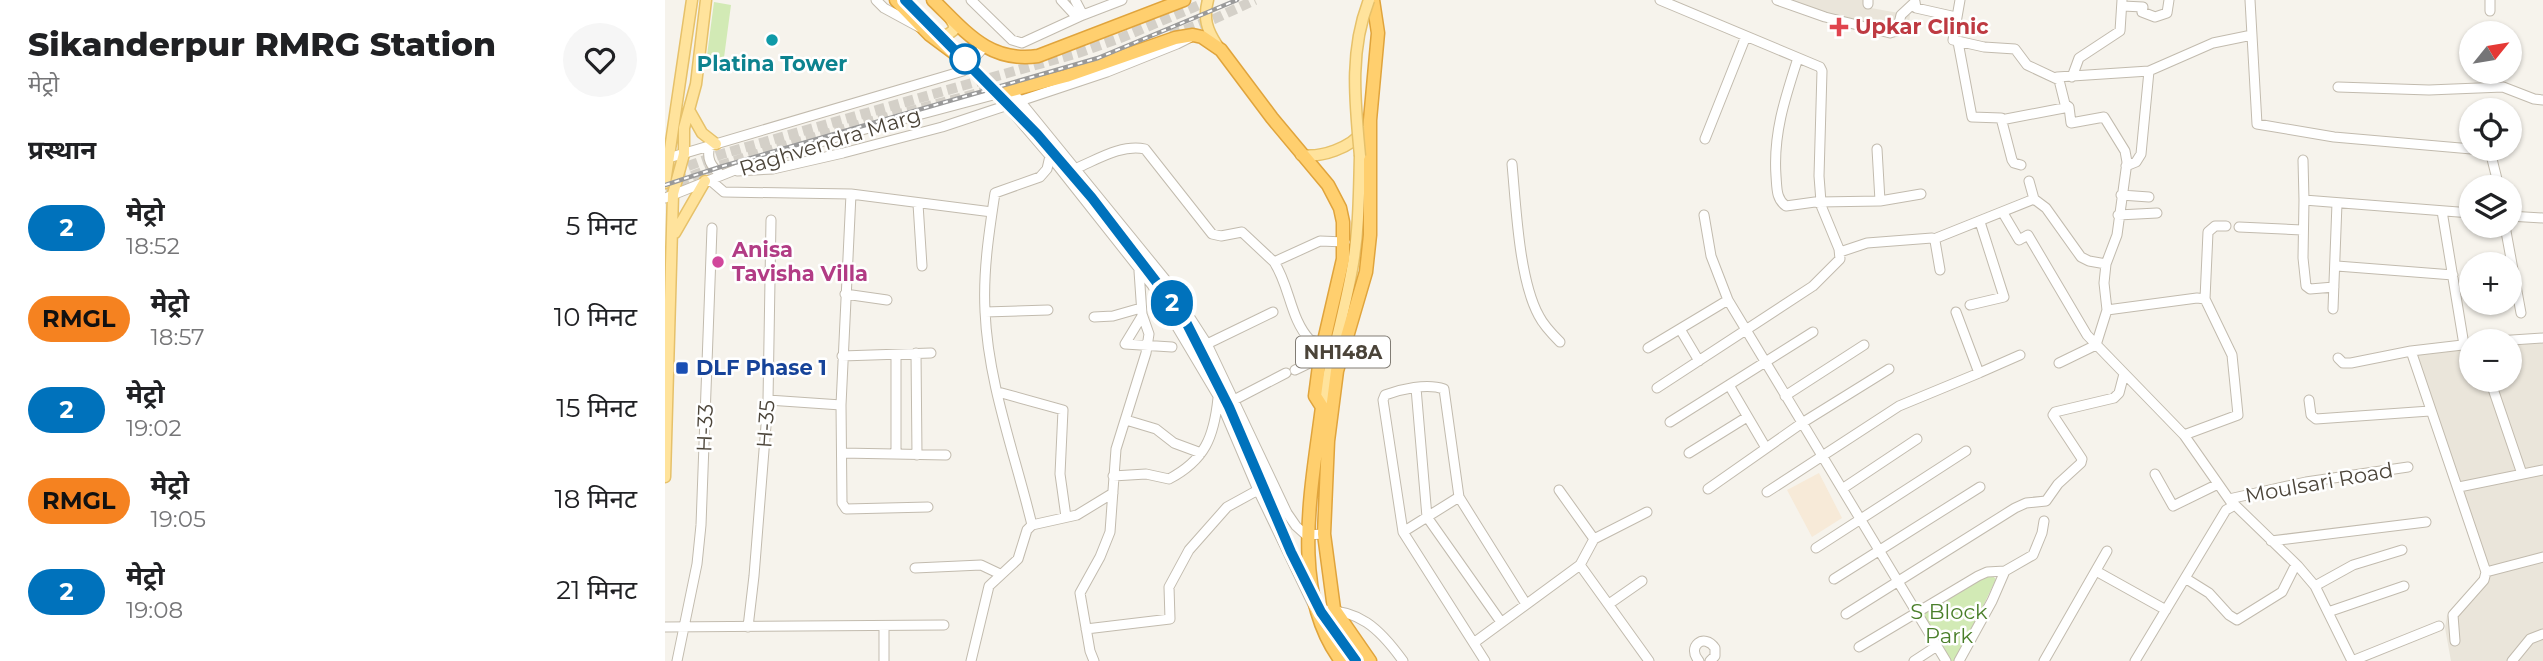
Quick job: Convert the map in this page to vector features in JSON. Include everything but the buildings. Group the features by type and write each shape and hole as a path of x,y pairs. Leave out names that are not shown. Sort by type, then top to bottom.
{"highway":[{"path":"895,0 928,33 969,64 997,94 1066,76 1175,38 1193,35"},
{"path":"933,0 984,47 1009,57 1038,56 1166,4 1184,0"},
{"name":"NH148A","path":"1370,661 1334,609 1324,534 1328,441 1337,371 1366,272 1370,235 1370,120 1378,33 1371,0"},
{"name":"NH148A","path":"1193,35 1202,37 1221,50 1301,155 1328,185 1340,208 1345,242 1320,358 1315,397 1322,407 1306,535 1316,611 1328,644 1341,661"}],"main road":[{"path":"665,183 692,0"},
{"path":"665,477 671,244 669,196 684,153 684,128 696,84 706,0"},
{"path":"1208,0 1205,11 1207,30 1221,50"},
{"path":"1322,407 1352,270 1357,231 1360,156 1353,79 1358,38 1371,0"},
{"path":"928,33 947,36 954,30 947,14"},
{"path":"689,110 702,133 713,145"},
{"path":"1301,155 1320,155 1342,146 1359,136 1370,120"},
{"path":"665,137 673,127"},
{"path":"671,244 680,222 707,180"}],"street":[{"path":"876,0 884,8 928,33"},
{"path":"946,0 947,14"},
{"path":"971,0 1012,40 1022,43 1122,0"},
{"path":"1061,0 1073,13 1083,15"},
{"path":"1075,0 1083,15"},
{"path":"1378,33 1381,0"},
{"path":"1657,388 1813,286 1838,262 1840,252 1820,202 1822,71 1818,65 1660,0"},
{"path":"1777,0 1825,17 1890,33 1897,30 1901,15 1915,2 1918,9 1956,17"},
{"path":"1960,0 1953,40 1992,48 2015,49 2028,65 2057,78 2149,71 2213,44 2252,35"},
{"path":"2072,76 2079,58 2120,31 2122,3 2143,7 2142,12 2155,17 2167,13 2169,0"},
{"path":"2250,0 2257,124 2334,137 2483,150 2491,155 2496,175"},
{"path":"2490,0 2490,11"},
{"path":"731,171 773,169 942,127 1153,54 1193,35"},
{"path":"1705,139 1746,36"},
{"path":"1958,42 1972,117 1998,116 2012,160 2021,166"},
{"name":"Raghvendra Marg","path":"667,158 963,71 984,47"},
{"path":"1798,58 1777,127 1775,163 1780,201 1786,206 1820,202 1880,201 1921,194"},
{"path":"2126,166 2136,162 2141,155 2149,71"},
{"path":"2057,78 2065,104 2069,107 2071,123 2098,117 2105,119 2125,151 2126,166 2115,241 2106,264 2104,283 2107,310 2095,345 2059,363"},
{"path":"2338,87 2429,90 2503,87 2533,99 2543,100"},
{"path":"1011,90 1165,279 1207,344 1295,525 1306,535 1324,534"},
{"path":"997,94 1152,285 1217,394 1258,490 1316,611 1334,609 1376,628 1403,661"},
{"name":"Raghvendra Marg","path":"669,196 731,171 843,135 997,94"},
{"path":"2001,120 2069,107"},
{"path":"713,145 708,155 709,162 721,175"},
{"path":"1032,525 991,369 984,272 995,193 1040,177 1047,169 1050,156 1059,147"},
{"path":"1077,169 1130,148 1145,149 1212,234 1221,236 1242,232 1274,262 1303,331 1310,340 1324,343"},
{"path":"1877,149 1880,201"},
{"path":"2303,160 2302,230 2306,286 2310,289 2334,287"},
{"path":"1512,164 1517,214 1531,297 1543,323 1560,342"},
{"path":"707,180 724,192 851,194 992,212"},
{"path":"2029,181 2034,199 2046,208 2081,257 2106,264"},
{"path":"851,194 842,356 842,503 846,509 928,507"},
{"path":"2121,195 2149,197"},
{"path":"1840,252 1867,243 1930,237 1934,239 2034,199"},
{"path":"2304,200 2459,212"},
{"path":"2333,309 2337,266 2337,203"},
{"path":"918,204 922,266"},
{"path":"2442,211 2465,329"},
{"path":"2003,213 2019,240 2028,235 2079,324 2095,345 2184,435 2230,505 2296,564 2315,586 2352,661 2439,626"},
{"path":"2118,215 2157,213"},
{"path":"1704,215 1711,256 1728,300 1946,661"},
{"path":"2522,217 2543,218"},
{"name":"H-35","path":"748,626 768,400 771,220"},
{"path":"1970,305 2004,298 1980,222"},
{"path":"2184,435 2238,415 2232,355 2205,299 2209,232 2215,226 2227,226"},
{"path":"2239,227 2302,230"},
{"name":"H-33","path":"677,661 697,564 701,525 712,228"},
{"path":"1934,239 1940,270"},
{"path":"1274,262 1320,241 1345,242"},
{"path":"2337,266 2453,275"},
{"path":"1094,661 1080,593 1108,540 1112,523 1113,476 1119,438 1141,373 1147,344 1148,328 1142,312 1139,269"},
{"path":"845,294 887,300"},
{"path":"2107,310 2205,299"},
{"path":"1648,348 1728,300"},
{"path":"985,312 1048,310"},
{"path":"1094,317 1142,312"},
{"path":"1142,312 1125,344 1172,347"},
{"path":"1207,344 1273,312"},
{"path":"1956,312 1979,373"},
{"path":"1680,329 1699,361"},
{"path":"1670,422 1813,332"},
{"path":"2522,339 2543,338"},
{"path":"1785,396 1864,345"},
{"path":"2338,358 2341,362 2351,363 2411,351 2459,346"},
{"path":"2411,351 2486,572 2484,580 2453,615 2455,641"},
{"path":"916,353 917,455"},
{"path":"842,356 932,353"},
{"path":"896,355 896,454"},
{"path":"1767,492 1899,406 2020,355"},
{"path":"1234,400 1320,358"},
{"path":"1708,489 1802,423 1889,369"},
{"path":"1846,614 2015,508 2026,503 2044,502 2049,498 2058,484 2082,459 2053,415 2055,412 2114,398 2119,393 2124,374"},
{"path":"1728,385 1766,448"},
{"path":"1113,476 1146,474 1168,479 1193,462 1209,444 1215,428 1217,394 1227,386"},
{"path":"1485,661 1403,532 1383,400 1388,394 1416,388 1440,387 1445,393 1459,496 1526,604"},
{"path":"1416,388 1427,517 1501,622"},
{"path":"998,392 1063,410 1060,474 1066,517"},
{"path":"2494,392 2522,474"},
{"path":"768,400 841,404"},
{"path":"2309,400 2311,415 2316,419 2430,411"},
{"path":"1689,453 1747,417"},
{"path":"1126,420 1156,429 1174,443 1201,453"},
{"path":"1842,489 1917,439"},
{"path":"1816,548 1966,452"},
{"path":"842,453 946,455"},
{"name":"Moulsari Road","path":"2135,661 2230,505 2306,482 2408,467"},
{"path":"2459,487 2543,470"},
{"path":"2155,474 2173,506 2218,484"},
{"path":"1834,579 1980,487"},
{"path":"1086,629 1170,619 1169,587 1189,550 1227,506 1258,490"},
{"path":"1559,490 1594,539"},
{"path":"971,661 989,586 1018,559 1027,530 1032,525 1083,512 1113,493"},
{"path":"1403,532 1459,496"},
{"path":"1475,642 1580,565 1594,539 1647,512"},
{"path":"1859,647 1981,574 2005,571 2033,555 2044,521"},
{"path":"2271,541 2426,522"},
{"path":"1281,539 1295,525"},
{"path":"2315,586 2353,565 2403,550"},
{"path":"2044,661 2107,551"},
{"path":"2486,572 2543,558"},
{"path":"2185,578 2209,593 2237,620 2282,592 2296,564"},
{"path":"915,568 981,565 1000,574"},
{"path":"1580,565 1649,661"},
{"path":"1959,661 2005,571"},
{"path":"2096,571 2166,610"},
{"path":"1609,604 1642,581"},
{"path":"2328,612 2404,586"},
{"path":"665,627 944,625"},
{"path":"884,627 884,661"},
{"path":"2512,661 2531,639 2543,634"},
{"path":"1695,660 1695,645 1707,640 1715,648 1715,656 1710,661"},
{"path":"1914,661 1937,646"}],"shaded area":[{"path":"1774,0 1872,0 1871,8 1910,15 1908,33 1889,30"},
{"path":"2543,343 2543,661 2451,661 2445,628 2447,616 2480,578 2481,571 2407,356 2459,350 2459,392 2522,392 2522,344"},
{"path":"1819,473 1842,518 1812,537 1787,490"}],"green space":[{"path":"714,2 731,5 723,65 706,63"},
{"name":"S Block Park","path":"1988,572 1996,579 1957,661 1943,661 1917,615"}],"tunnel":[{"path":"674,171 722,154 1078,53 1211,0"},
{"path":"1171,35 1255,0"},
{"path":"665,189 737,160 998,88"}],"railway":[{"path":"905,0 1037,134 1092,198 1184,319 1211,368 1291,552 1321,612 1356,661"},
{"path":"665,185 1098,58 1237,0"}],"metro line":[{"name":"2","path":"905,0 978,71 1037,134 1092,198 1184,318 1211,368 1291,552 1321,612 1356,661"}],"place":[{"name":"Upkar Clinic","path":"1839,27"},
{"name":"Platina Tower","path":"772,40"},
{"name":"Anisa Tavisha Villa","path":"718,262"},
{"name":"DLF Phase 1","path":"682,368"}]}
